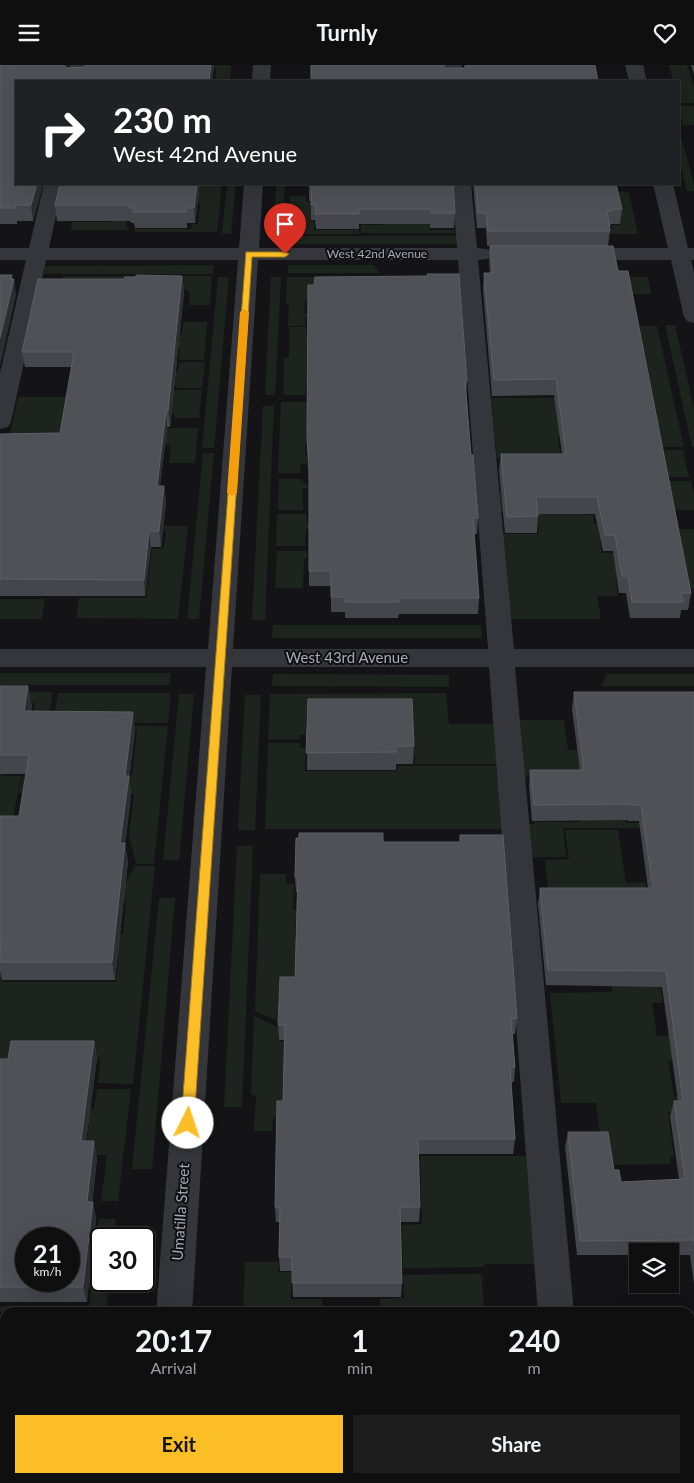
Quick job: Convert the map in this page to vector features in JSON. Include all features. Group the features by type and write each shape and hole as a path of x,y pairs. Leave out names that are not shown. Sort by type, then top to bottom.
{"street":[{"path":"76,80 79,65"},
{"path":"261,80 262,65"},
{"path":"453,65 454,80"},
{"path":"634,65 638,80"},
{"path":"0,422 53,185"},
{"name":"Umatilla Street","path":"174,1307 253,185"},
{"path":"462,185 556,1307"},
{"path":"662,185 687,254 694,317"},
{"name":"West 42nd Avenue","path":"0,254 506,254"},
{"path":"554,254 687,254"},
{"name":"West 43rd Avenue","path":"0,658 694,658"}],"shaded area":[{"path":"212,65 231,65 230,80 215,80 216,68 211,68"},
{"path":"669,65 687,65 694,88 694,103 680,103 680,80 673,80"},
{"path":"680,106 694,106 694,125 683,125"},
{"path":"680,132 694,185 694,191 687,191 680,164"},
{"path":"191,185 222,185 217,232 135,232 135,229 191,229 192,224 198,224 200,203 191,203"},
{"path":"227,185 236,185 231,234 222,234"},
{"path":"276,185 285,185 282,233 273,233"},
{"path":"617,192 629,192 638,234 556,234 555,229 612,228 612,225 620,225"},
{"path":"290,196 306,196 306,201 314,204 316,212 311,212 310,221 314,221 314,230 359,230 359,234 289,234"},
{"path":"383,210 429,222 430,230 455,230 455,233 361,233 361,225 383,225"},
{"path":"113,215 127,221 126,227 129,227 128,230 71,230 72,222 111,222"},
{"path":"291,236 456,236 457,244 290,244"},
{"path":"214,265 213,274 41,274 43,266"},
{"path":"288,265 374,265 379,273 288,273"},
{"path":"63,276 212,276 210,305 189,305 190,293 186,289 82,287 62,280"},
{"path":"218,277 229,277 214,448 202,448"},
{"path":"271,277 281,277 275,395 265,395"},
{"path":"287,277 318,277 314,299 305,300 304,313 312,313 312,317 305,317 305,326 288,326 289,304 286,303"},
{"path":"519,277 648,277 651,294 629,294"},
{"path":"183,322 207,322 204,360 179,360 180,348 172,348 174,335 182,335"},
{"path":"665,325 675,325 694,408 694,447 692,447"},
{"path":"634,326 657,326 684,447 657,447"},
{"path":"289,327 306,327 306,335 312,335 310,384 306,384 305,395 283,395 284,358 289,357"},
{"path":"179,362 205,362 202,388 178,388 166,379 171,371 178,371"},
{"path":"175,390 202,390 199,418 175,418 174,413 162,402 164,395 173,395"},
{"path":"18,397 102,397 83,429 7,449"},
{"path":"491,398 638,398 566,437 558,437 564,479 526,458 497,458"},
{"path":"281,402 308,402 316,433 306,433 305,456 316,456 315,464 301,464 300,473 278,473"},
{"path":"263,406 274,406 265,620 252,620"},
{"path":"162,428 198,428 195,463 169,463 171,445 154,446"},
{"path":"662,450 683,450 689,477 668,477"},
{"path":"203,453 214,453 199,619 187,619"},
{"path":"279,479 301,479 309,488 303,488 303,510 278,510"},
{"path":"665,481 691,481 694,510 671,510"},
{"path":"588,491 582,498 585,515 593,515 594,524 597,524 602,553 615,553 670,577 616,578 618,596 597,596 601,619 509,619 500,534 539,534 536,512 500,512 498,492"},
{"path":"277,514 306,514 307,524 352,524 352,529 306,529 305,546 276,546"},
{"path":"155,526 188,526 178,619 76,618 79,598 146,598 152,549 164,548 166,531 154,531"},
{"path":"664,529 694,529 694,588 686,588"},
{"path":"277,551 307,551 307,558 304,559 303,588 275,588"},
{"path":"0,599 45,599 42,619 0,619"},
{"path":"273,625 481,625 482,638 272,638"},
{"path":"0,673 171,673 169,685 0,685"},
{"path":"273,674 449,675 449,687 272,686"},
{"path":"607,674 694,674 694,686 601,686"},
{"path":"0,691 53,692 47,727 31,727 35,703 0,703"},
{"path":"58,693 171,693 168,723 53,722"},
{"path":"446,693 449,724 496,724 499,764 415,764 414,741 397,715 306,715 306,735 300,735 300,739 268,740 270,694"},
{"path":"179,694 194,694 179,860 163,860"},
{"path":"245,695 261,695 255,830 238,830"},
{"path":"518,720 564,720 568,750 613,750 606,777 524,777"},
{"path":"52,725 168,726 154,864 136,864 129,836 134,794 19,793 22,777 132,777 137,730 52,729"},
{"path":"268,743 300,743 300,748 305,748 305,771 397,771 398,766 500,766 505,829 265,829"},
{"path":"0,755 5,755 1,776 21,776 11,829 0,828"},
{"path":"619,779 626,823 694,822 694,828 563,828 566,857 530,857 527,824 535,824 535,822 581,822 576,784"},
{"path":"565,830 618,830 626,883 645,882 650,911 549,901 545,860 569,859"},
{"path":"237,846 253,846 242,1107 224,1107"},
{"path":"135,866 155,866 133,1084 98,1083 100,1058 11,1057 0,1074 0,956 5,956 1,982 116,982 119,956 103,955 106,935 123,934 126,902 119,902 121,892"},
{"path":"260,874 286,874 286,884 294,884 293,909 296,910 294,991 279,991 278,1021 255,1011"},
{"path":"159,898 175,898 152,1169 132,1169"},
{"path":"608,958 660,983 663,1003 652,1003 657,1036 673,1036 677,1060 668,1061 674,1096 686,1097 688,1111 668,1112 674,1157 670,1157 671,1164 609,1165 601,1142 596,1103 561,1103 550,993 612,992"},
{"path":"254,1016 278,1027 278,1041 391,1041 391,1050 284,1051 283,1096 391,1096 277,1115 277,1117 273,1117 272,1131 254,1131 256,1096 251,1094"},
{"path":"97,1089 131,1089 118,1201 101,1201 107,1155 85,1155 89,1126 25,1125 28,1108 94,1109"},
{"path":"420,1156 526,1156 535,1264 484,1264 484,1267 403,1268 402,1225 422,1224"},
{"path":"99,1219 116,1219 115,1227 98,1227"},
{"path":"245,1262 279,1262 278,1272 291,1272 291,1299 322,1299 322,1307 243,1307"},
{"path":"482,1274 484,1307 380,1307 380,1299 404,1298 403,1275"},
{"path":"91,1292 108,1292 106,1307 0,1307 89,1306"}],"building":[{"path":"0,65 64,65 65,68 85,67 85,65 211,65 209,80 15,80 15,185 37,185 31,205 15,205 15,208 0,208"},
{"path":"311,65 444,65 444,68 465,68 465,65 595,65 598,80 311,80"},
{"path":"60,185 197,185 194,208 186,208 186,212 133,212 134,208 129,208 129,205 55,205"},
{"path":"453,185 455,213 431,213 431,209 359,209 359,214 315,214 316,205 311,205 312,186 309,186"},
{"path":"476,185 616,185 622,209 607,211 610,231 488,231 486,213 478,213"},
{"path":"490,246 613,246 618,271 628,271 691,593 681,593 683,602 632,602 628,576 622,576 615,535 605,535 597,497 536,497 538,516 507,517 501,454 566,454 556,379 494,380 484,273 493,273"},
{"path":"427,274 459,274 467,381 465,381 478,518 473,518 479,598 399,598 399,602 345,602 345,597 331,597 331,571 309,571 309,469 307,439 308,285 314,285 315,277 428,276"},
{"path":"0,275 12,275 11,279 14,279 0,338"},
{"path":"136,275 182,276 168,411 166,411 157,486 164,486 159,531 149,531 144,580 0,579 0,434 60,433 74,352 22,352 38,279 124,279 125,277 136,277"},
{"path":"0,686 28,686 24,711 133,712 125,776 129,776 120,843 125,843 112,962 0,962 0,816 19,816 29,755 0,755"},
{"path":"574,692 694,692 694,1240 580,1241 568,1132 608,1132 614,1170 619,1170 621,1182 685,1179 674,1101 683,1101 666,971 548,970 540,888 653,888 641,805 534,805 530,770 584,770"},
{"path":"308,699 412,699 414,746 396,746 396,752 306,753"},
{"path":"299,833 383,833 383,842 460,842 460,835 503,835 517,1018 511,1019 515,1067 510,1067 515,1139 418,1139 420,1207 400,1207 402,1283 292,1283 292,1257 279,1257 280,1207 275,1207 277,1101 283,1101 285,1025 278,1025 280,977 295,977 298,877 295,877 296,838 299,838"},
{"path":"11,1041 94,1041 81,1141 94,1141 87,1202 93,1202 83,1287 80,1287 80,1227 15,1227 15,1287 0,1287 0,1059 8,1059"}],"slow traffic":[{"path":"232,493 244,312"}],"route":[{"path":"188,1123 248,254 285,254"}]}
